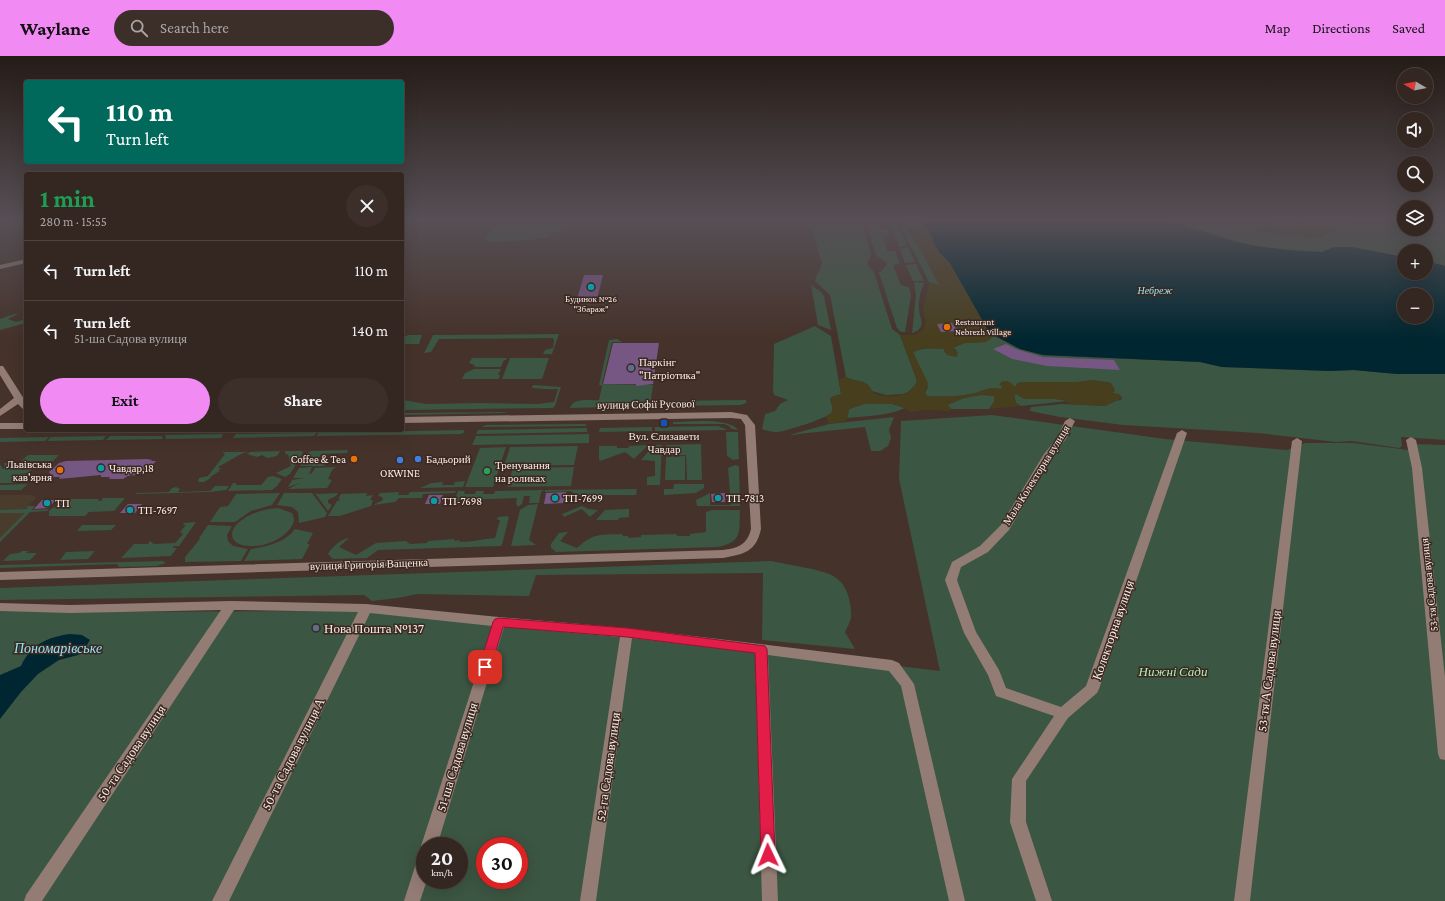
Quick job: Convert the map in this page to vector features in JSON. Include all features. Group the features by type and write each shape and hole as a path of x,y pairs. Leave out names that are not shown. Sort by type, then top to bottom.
{"street":[{"path":"0,267 24,262"},
{"path":"0,368 24,405"},
{"path":"0,413 19,399"},
{"name":"вулиця Софії Русової","path":"404,420 731,415 744,417 750,425 756,530 754,540 747,546 737,551"},
{"name":"Мала Колекторна вулиця","path":"1063,714 1001,692 994,674 970,633 951,580 956,565 984,549 1005,527 1049,454 1061,439 1070,421"},
{"path":"0,426 24,426"},
{"name":"Колекторна вулиця","path":"1044,901 1018,822 1020,779 1063,714 1092,690 1182,433"},
{"name":"53-тя Садова вулиця","path":"1411,440 1417,468 1445,754"},
{"name":"53-тя А Садова вулиця","path":"1242,901 1297,441"},
{"name":"вулиця Григорія Ващенка","path":"0,576 723,554 737,551"},
{"path":"0,607 70,609 231,605 366,608 499,622 627,633 887,664 894,667 907,684 957,901"},
{"name":"50-та Садова вулиця","path":"32,901 231,605"},
{"name":"50-та Садова вулиця А","path":"220,901 366,608"},
{"name":"51-ша Садова вулиця","path":"432,837 499,622"},
{"name":"52-га Садова вулиця","path":"588,901 627,633"},
{"path":"761,649 770,901"},
{"path":"412,901 416,888"}],"shaded area":[{"path":"0,495 33,495 36,498 21,513 27,513 0,540"}],"green space":[{"path":"821,260 869,260 867,264 874,272 892,329 900,335 916,378 916,384 908,392 903,394 886,395 872,391 868,385 846,377 830,295 815,281 822,263"},
{"path":"884,260 899,260 900,264 893,265 901,285 909,287 911,296 905,332 901,332 897,328 879,273 887,265"},
{"path":"904,260 914,260 915,262 905,263"},
{"path":"918,260 926,260 940,286 929,282"},
{"path":"1433,260 1445,260 1445,266 1433,263"},
{"path":"916,264 924,281 913,281 906,265"},
{"path":"914,282 924,283 919,302 921,326 917,331 912,333 916,295"},
{"path":"811,285 824,296 831,330 818,325"},
{"path":"18,314 8,319 16,322 24,320 24,324 0,330 0,319"},
{"path":"815,326 831,336 841,394 830,399 833,408 831,413 814,421 777,432 762,429 765,414 775,411 780,404 788,400 774,395 773,391 774,344"},
{"path":"559,334 552,354 543,354 545,350 553,348 553,338 439,339 431,352 424,353 433,335"},
{"path":"408,335 422,335 419,344 404,344 404,337"},
{"path":"994,336 1020,349 1043,355 1200,362 1222,367 1329,371 1354,370 1397,374 1445,374 1445,440 1401,437 1402,446 1399,448 1352,441 1336,442 1258,433 1123,425 1060,417 1030,411 1031,407 1062,404 1105,406 1121,400 1122,397 1113,393 1111,383 1093,380 1078,382 1021,382 1015,387 1007,381 1001,389 988,389 960,396 927,396 925,393 928,387 913,352 921,349 932,348 944,349 945,353 957,350 953,348 964,343 985,342"},
{"path":"617,339 622,342 612,342 602,384 653,385 650,406 570,408 575,402 583,400 599,400 602,386 599,385 609,340"},
{"path":"472,358 507,358 504,360 501,367 475,367 469,363"},
{"path":"510,358 549,358 542,379 502,379"},
{"path":"474,369 501,369 498,375 500,375 499,379 462,379 465,373"},
{"path":"533,385 561,387 555,406 553,408 404,410 404,400 426,404 537,404 554,402 558,389 532,388"},
{"path":"1014,394 1068,401 1021,406 1016,403"},
{"path":"981,395 994,396 994,402 989,409 951,409 947,405 964,398"},
{"path":"746,400 746,403 741,405 668,406 663,404 663,401"},
{"path":"864,404 892,404 905,408 884,414 847,418 849,409"},
{"path":"506,412 404,415 404,413"},
{"name":"Нижні Сади","path":"992,415 1165,439 1287,450 1305,443 1353,443 1409,450 1414,444 1445,445 1445,901 0,901 0,610 68,612 363,611 757,649 940,671 899,479 901,421"},
{"path":"894,417 889,430 891,438 888,446 880,451 871,451 865,427 789,435 829,424"},
{"path":"708,421 726,423 738,430 732,429 724,424 673,424 673,422"},
{"path":"585,424 587,426 481,427 486,425"},
{"path":"718,426 728,430 655,431 655,427"},
{"path":"652,427 652,431 599,432 600,428"},
{"path":"587,428 587,432 476,434 478,430"},
{"path":"463,430 465,432 461,434 316,436 319,433"},
{"path":"726,432 738,432 739,459 733,460 727,456"},
{"path":"316,433 314,436 233,438 236,434"},
{"path":"223,434 221,438 166,439 165,435"},
{"path":"589,434 589,443 472,445 476,436"},
{"path":"106,436 103,440 47,441 51,437"},
{"path":"110,436 162,436 163,439 106,440"},
{"path":"49,437 45,441 0,442 0,438"},
{"path":"701,444 702,480 687,480 686,455 666,455 666,445"},
{"path":"648,445 634,459 625,452 600,461 599,459 599,446 617,446 617,448 628,448 629,446"},
{"path":"654,445 662,445 660,485 647,485 647,477 655,476 655,461 641,460"},
{"path":"578,446 574,465 504,466 510,447"},
{"path":"506,447 493,487 465,487 480,448"},
{"path":"348,450 347,453 321,454 315,464 325,464 324,466 300,466 308,453 311,451"},
{"path":"280,451 277,456 267,458 262,455 257,457 247,454 250,452"},
{"path":"285,451 302,451 303,453 290,474 285,477 276,473 291,466 288,454 286,455"},
{"path":"222,452 248,452 243,453 218,467 221,469 218,470 220,471 210,477 211,478 204,482 198,482 199,478 208,476 225,454"},
{"path":"28,455 59,455 53,461 21,461"},
{"path":"685,456 685,480 665,480 666,457"},
{"path":"39,462 22,469 36,465 28,473 19,474 26,474 19,482 14,477 11,479 16,483 0,483 0,464 3,469 5,468 4,463 17,463 14,466 16,466 20,463"},
{"path":"735,465 739,466 740,506 697,506 696,500 710,493 710,505 731,505 728,468"},
{"path":"312,467 309,474 312,473 315,468 336,467 332,470 328,479 332,480 327,488 288,489 300,483 288,487 292,480 304,478 293,478 299,468"},
{"path":"574,467 571,486 507,487 513,468"},
{"path":"273,476 282,479 272,490 228,491 233,483 236,483 236,485 261,485 268,477"},
{"path":"465,481 463,487 420,488 431,483 443,482 442,485 454,485 455,482"},
{"path":"28,484 21,490 0,490 0,485"},
{"path":"674,484 704,484 704,488 696,493 664,495 664,489 673,489"},
{"path":"215,486 229,486 226,490 210,492 136,494 169,492 172,488 176,487 180,489 178,492 210,491"},
{"path":"637,489 636,495 577,495 570,491 545,492 545,490"},
{"path":"544,490 541,492 539,503 529,503 530,496 524,496 522,504 518,507 516,504 517,498 460,500 456,504 454,502 458,491 465,491 464,494 475,494 476,491 484,491 483,494 494,494 495,491"},
{"path":"456,491 455,493 423,494 422,498 399,498 395,502 373,505 383,500 382,497 378,496 380,493 399,492 398,495 408,495 410,492"},
{"path":"280,493 272,505 251,511 235,522 210,522 220,507 228,506 236,494"},
{"path":"284,493 312,493 327,513 325,517 299,523 298,512 292,507 277,505"},
{"path":"315,493 338,493 336,496 328,500 328,503 332,505 328,511"},
{"path":"367,493 366,496 373,495 370,500 373,500 371,506 340,516 328,516 337,501 340,500 338,499 341,494"},
{"path":"103,498 125,498 114,511 89,512 85,516 49,516 49,511 65,499 99,499 98,501 101,501"},
{"path":"538,504 529,540 536,545 511,546 520,510 528,505"},
{"path":"28,506 35,506 32,510 49,509 47,511 30,512 0,542 0,538 25,513 0,513 0,510 26,509"},
{"path":"582,506 588,509 598,510 590,517 582,509 564,517 562,514"},
{"path":"278,508 292,513 294,518 291,528 287,532 270,543 255,546 245,546 236,542 232,536 232,532 238,523 257,512"},
{"path":"629,509 629,517 619,518 618,520 596,520 605,510"},
{"path":"712,510 740,510 738,534 736,539 732,542 718,547 556,552 551,548 551,544 559,533 568,532 560,541 577,548 589,539 598,535 622,534 623,536 628,536 629,538 641,537 641,535 676,534 677,536 690,536 690,534 706,532 706,512"},
{"path":"498,517 509,517 502,545 500,546 378,550 367,558 333,559 328,554 337,544 346,538 349,538 339,547 356,555 376,543 406,541 410,544 455,539 454,541 460,540 459,542 464,542 495,538 500,520 497,520"},
{"path":"196,522 179,546 173,546 173,548 177,548 171,556 121,558 134,544 148,544 150,541 154,544 175,543 183,534 180,532 186,525 183,525 184,523"},
{"path":"82,525 116,525 111,530 77,531"},
{"path":"208,525 232,526 227,535 228,541 233,546 248,549 241,561 185,562 185,557 200,539 199,538"},
{"path":"295,529 313,533 307,544 310,544 302,559 244,561 251,549 281,541"},
{"path":"22,551 28,551 26,553 37,553 30,560 3,561 10,554 19,553"},
{"path":"95,551 88,559 60,560 66,552"},
{"path":"163,561 166,563 156,566 119,567 117,564 0,568 0,565"},
{"path":"771,561 819,571 839,580 847,593 851,608 851,618 845,632 855,649 762,640 763,573 536,575 529,596 417,594 372,601 364,595 0,600 0,588"}],"sand":[{"path":"926,260 947,260 950,263 985,325 994,336 985,342 965,343 954,347 953,349 958,352 957,357 947,355 944,349 922,348 913,352 928,383 925,393 927,396 960,396 988,389 1001,389 1002,387 999,384 1003,381 1010,382 1017,387 1016,384 1021,382 1078,382 1093,380 1111,383 1115,390 1113,393 1119,394 1122,398 1105,406 1070,404 1064,400 1055,399 1024,399 1016,394 1014,396 1015,401 1021,406 989,409 994,402 994,396 984,395 970,397 951,403 947,406 952,411 924,410 911,412 901,406 892,404 864,404 849,409 847,421 829,424 826,417 833,409 831,403 832,397 841,394 839,379 846,377 865,383 876,394 885,396 895,396 907,393 916,384 916,378 900,335 915,335 923,330 926,323 923,309 929,282 939,285"}],"water":[{"name":"Небреж","path":"947,260 1397,260 1397,280 1433,280 1433,263 1445,266 1445,374 1397,374 1354,370 1329,371 1222,367 1200,362 1043,355 1020,349 989,332"},
{"name":"Пономарівське","path":"70,634 82,635 90,640 84,650 78,655 59,660 38,674 21,692 0,719 0,675 21,666 30,652 41,643 54,637"}],"building":[{"name":"Будинок №26 \"Збараж\"","path":"584,275 603,275 597,299 577,299"},
{"name":"Restaurant Nebrezh Village","path":"952,323 958,331 941,332 937,324"},
{"name":"Паркінг \"Патріотика\"","path":"613,343 659,343 653,384 636,386 636,384 603,384"},
{"path":"1006,344 1016,349 1043,357 1114,360 1120,370 1047,366 1012,359 993,349"},
{"name":"Чавдар,18","path":"147,459 156,461 144,474 128,476 123,479 109,479 110,477 101,477 101,475 59,479 60,477 52,477 49,472 59,463 66,461"},
{"name":"ТП-7699","path":"566,492 564,503 544,504 546,493"},
{"name":"ТП-7813","path":"725,493 725,502 712,502 711,494"},
{"name":"ТП-7698","path":"429,495 443,495 440,504 425,504"},
{"name":"ТП","path":"42,500 56,500 48,508 34,509"},
{"name":"ТП-7697","path":"128,504 142,504 135,513 120,513"}],"place":[{"name":"Будинок №26 \"Збараж\"","path":"591,287"},
{"name":"Restaurant Nebrezh Village","path":"947,327"},
{"name":"Паркінг \"Патріотика\"","path":"631,368"},
{"name":"Вул. Єлизавети Чавдар","path":"664,423"},
{"name":"Coffee & Tea","path":"354,459"},
{"name":"Бадьорий","path":"418,459"},
{"name":"OKWINE","path":"400,460"},
{"name":"Чавдар,18","path":"101,468"},
{"name":"Львівська кав'ярня","path":"60,470"},
{"name":"Тренування на роликах","path":"487,471"},
{"name":"ТП-7699","path":"555,498"},
{"name":"ТП-7813","path":"718,498"},
{"name":"ТП-7698","path":"434,501"},
{"name":"ТП","path":"47,503"},
{"name":"ТП-7697","path":"130,510"},
{"name":"Нова Пошта №137","path":"316,628"}],"route":[{"path":"485,667 499,622 627,633 761,649 768,855"}]}
